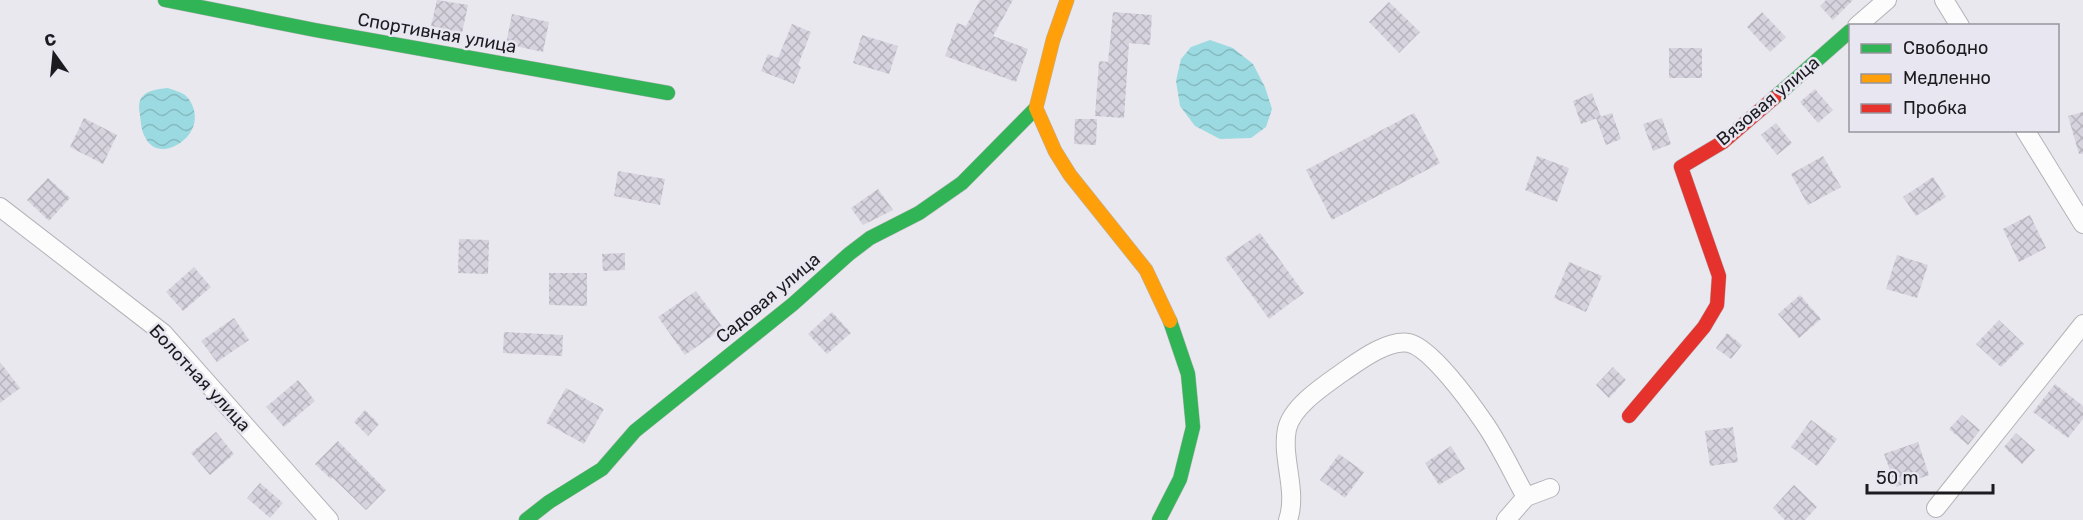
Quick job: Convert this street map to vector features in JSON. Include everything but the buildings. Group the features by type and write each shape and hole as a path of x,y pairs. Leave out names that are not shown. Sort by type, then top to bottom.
{"street":[{"name":"Спортивная улица","path":"165,0 315,30 668,93"},
{"path":"1066,0 1053,40 1036,108 1055,151 1070,175 1146,270 1172,325 1188,374 1193,427 1180,479 1159,520"},
{"path":"1859,24 1887,0"},
{"path":"1944,0 1959,24"},
{"name":"Вязовая улица","path":"1629,416 1704,327 1717,305 1719,276 1681,167 1723,142 1849,33"},
{"name":"Садовая улица","path":"526,520 549,502 602,469 635,431 793,304 849,254 870,238 919,213 962,183 1036,108"},
{"path":"2026,132 2083,224"},
{"name":"Болотная улица","path":"0,207 163,333 329,520"},
{"path":"1936,508 2083,324"},
{"path":"1288,520 1291,492 1287,429 1294,415 1316,391 1368,355 1391,345 1407,343 1421,349 1436,361 1484,422 1526,497"},
{"path":"1506,520 1526,497 1550,488"}],"water":[{"path":"1210,40 1233,48 1253,64 1265,87 1272,109 1266,127 1251,138 1220,139 1195,126 1180,106 1176,81 1181,59 1191,47"},
{"path":"168,88 189,99 194,109 195,119 193,129 186,138 168,149 161,149 149,143 144,134 139,103 148,92"}],"traffic: fast":[{"path":"165,0 315,30 668,93"},
{"path":"1774,98 1849,32"},
{"path":"526,520 549,502 602,469 635,431 793,304 849,254 870,238 919,213 962,183 1036,108"},
{"path":"1159,520 1180,479 1193,427 1188,374 1170,321"}],"traffic: slow":[{"path":"1067,0 1053,40 1036,108 1055,151 1070,175 1146,270 1170,321"}],"traffic: jam":[{"path":"1629,416 1704,327 1717,305 1719,276 1681,167 1723,142 1774,98"}]}
